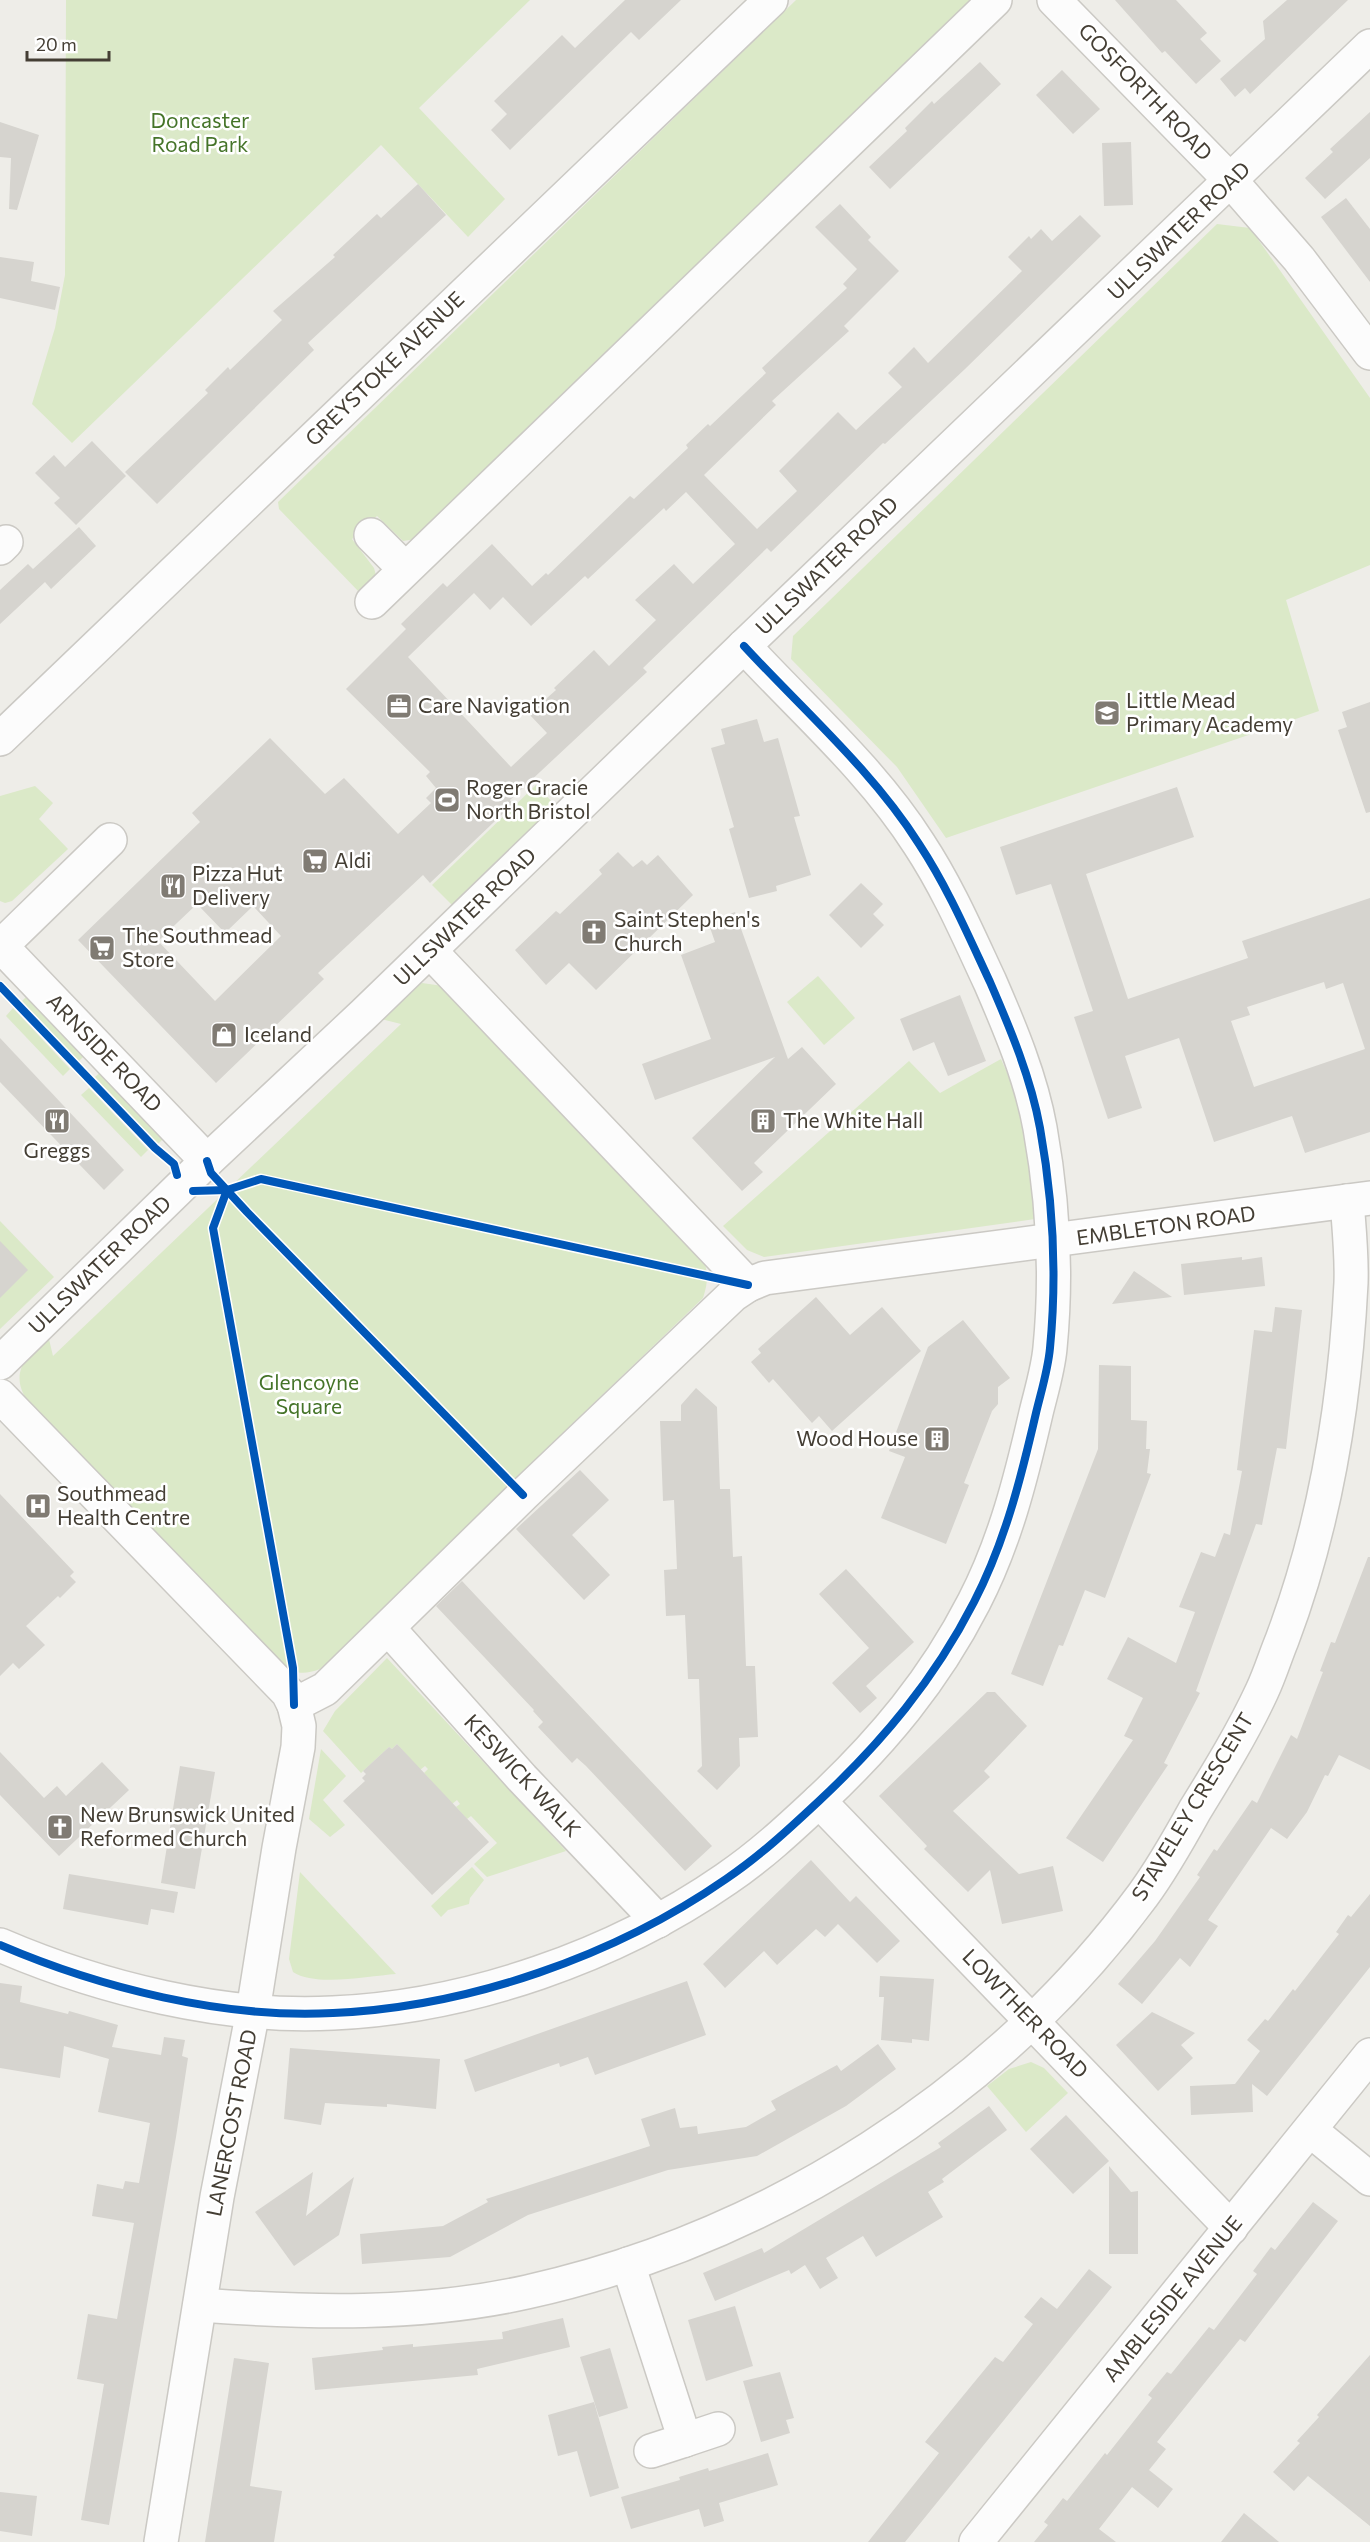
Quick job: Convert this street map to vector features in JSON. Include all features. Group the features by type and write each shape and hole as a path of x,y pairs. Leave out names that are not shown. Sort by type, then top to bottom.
{"street":[{"name":"GREYSTOKE AVENUE","path":"0,739 771,0"},
{"path":"372,602 995,0"},
{"name":"GOSFORTH ROAD","path":"1054,0 1231,181 1299,259 1370,353"},
{"name":"ULLSWATER ROAD","path":"0,1363 207,1161 430,951 744,646 1370,46"},
{"path":"371,534 405,569"},
{"path":"0,1945 39,1962 104,1982 187,2001 253,2011 330,2014 388,2008 450,1996 517,1979 590,1954 658,1921 725,1880 759,1855 819,1801 892,1728 933,1674 976,1599 1008,1523 1050,1352 1053,1241 1039,1125 1025,1072 999,1003 955,906 918,841 868,777 744,646"},
{"path":"0,946 110,840"},
{"name":"ARNSIDE ROAD","path":"0,946 207,1161"},
{"path":"0,1396 288,1694 294,1705 325,1689 530,1487 733,1295 748,1285 430,951"},
{"name":"EMBLETON ROAD","path":"748,1285 765,1278 1359,1199"},
{"name":"STAVELEY CRESCENT","path":"200,2305 300,2311 403,2310 524,2293 628,2264 734,2224 822,2178 884,2139 963,2082 1032,2021 1070,1984 1145,1892 1209,1787 1263,1689 1307,1567 1336,1437 1359,1199"},
{"name":"KESWICK WALK","path":"388,1628 522,1778 658,1921"},
{"name":"LANERCOST ROAD","path":"161,2542 217,2197 253,2011 298,1747 300,1726 294,1705"},
{"name":"LOWTHER ROAD","path":"819,1801 1231,2228"},
{"name":"AMBLESIDE AVENUE","path":"976,2542 1370,2055"},
{"path":"1310,2130 1370,2179"},
{"path":"628,2264 685,2440"},
{"path":"651,2451 718,2429"}],"green space":[{"name":"Doncaster Road Park","path":"66,0 530,0 419,108 505,199 468,237 381,145 72,443 32,404 55,328 65,275"},
{"path":"796,0 970,0 416,539 403,541 377,516 352,539 374,568 377,579 360,593 279,509 278,502"},
{"path":"1217,224 1250,228 1370,398 1370,565 1286,600 1319,711 946,838 897,767 791,659 793,636"},
{"path":"536,785 556,806 453,906 432,885"},
{"path":"35,786 53,803 39,819 68,849 12,901 5,903 0,901 0,796"},
{"path":"818,976 855,1018 824,1045 787,1002"},
{"name":"Glencoyne Square","path":"422,983 443,986 699,1252 705,1264 706,1285 703,1298 511,1483 378,1617 320,1669 300,1673 281,1665 28,1402 22,1391 20,1373 27,1358 48,1335 53,1356 401,1024 377,1018 405,991"},
{"path":"29,994 86,1054 79,1061 22,1001"},
{"path":"13,1008 70,1069 63,1076 6,1016"},
{"path":"1001,1059 1021,1118 1035,1219 764,1257 747,1250 723,1226 909,1061 940,1093"},
{"path":"102,1071 165,1137 158,1144 95,1077"},
{"path":"89,1088 148,1150 141,1157 81,1095"},
{"path":"0,1221 54,1277 0,1329"},
{"path":"387,1658 566,1851 487,1877 474,1864 497,1843 471,1816 467,1819 456,1807 460,1804 457,1800 452,1804 424,1773 428,1769 425,1766 420,1770 397,1744 392,1749 389,1747 361,1773 323,1731 335,1711"},
{"path":"321,1749 346,1776 323,1800 345,1825 330,1837 309,1819"},
{"path":"472,1867 484,1880 470,1898 469,1904 448,1910 441,1917 431,1906"},
{"path":"300,1872 396,1974 328,1980 315,1979 293,1972 289,1959"},
{"path":"1031,2062 1044,2068 1068,2093 1026,2132 987,2086 1009,2069"}],"building":[{"path":"625,0 681,0 639,40 631,32 510,150 491,130 507,114 494,101 562,35 575,48"},
{"path":"1115,0 1176,0 1207,33 1200,39 1221,61 1196,84 1165,51 1162,53"},
{"path":"1287,0 1348,0 1250,94 1245,88 1235,97 1220,79 1265,39 1263,21"},
{"path":"980,62 1001,84 890,189 869,167 907,131 905,128 932,101 934,104"},
{"path":"1062,70 1100,109 1073,134 1036,95"},
{"path":"1370,112 1370,158 1325,199 1305,178 1333,152 1330,149"},
{"path":"0,122 39,135 17,210 9,209 11,158 0,157"},
{"path":"1131,142 1133,205 1104,206 1102,143"},
{"path":"418,184 446,215 308,343 314,350 157,504 125,472 208,393 205,390 228,367 230,370 282,320 273,311 335,257 333,255 377,214 381,218"},
{"path":"1346,198 1370,229 1370,282 1321,217"},
{"path":"840,204 871,237 868,240 899,271 844,326 849,331 772,401 776,405 704,475 757,529 797,491 779,471 838,412 856,430 902,387 888,373 914,347 928,363 1022,271 1008,257 1029,236 1031,239 1041,229 1052,241 1080,215 1101,236 965,369 885,444 883,443 771,552 767,548 643,668 647,672 510,800 513,804 430,883 423,875 318,973 324,979 216,1083 78,940 200,822 192,813 270,738 325,794 344,778 398,834 431,803 426,798 436,788 426,776 430,772 346,689 406,629 401,624 443,583 447,587 492,544 532,586 546,573 548,575 630,496 634,499 688,448 686,445 708,424 710,426 766,373 762,368 847,288 843,284 857,269 815,227","holes":["686,492 735,544 693,584 674,564 635,600 656,620 609,666 594,650 554,688 556,690 529,714 547,733 511,767 408,657 474,593 490,610 503,597 531,626 585,576 588,579 664,508 666,511","197,904 225,933 253,906 281,936 215,1001 158,941"]},
{"path":"0,257 34,262 31,281 60,287 55,310 0,298"},
{"path":"92,441 126,476 76,525 54,503 60,498 35,473 54,455 65,467"},
{"path":"79,527 96,546 51,589 45,582 0,624 0,590 28,564 33,569"},
{"path":"1370,702 1370,812 1366,813 1338,730 1347,727 1342,712"},
{"path":"757,719 764,742 778,738 800,816 794,817 811,875 776,886 777,891 749,898 729,829 734,827 711,748 725,744 721,729"},
{"path":"1177,787 1194,837 1086,874 1128,999 1248,958 1242,941 1370,898 1370,1132 1305,1153 1292,1116 1214,1142 1179,1038 1125,1056 1142,1108 1108,1119 1074,1017 1093,1011 1051,884 1016,895 1000,847","holes":["1324,982 1326,989 1343,983 1365,1049 1254,1087 1231,1021 1250,1015 1247,1007"]},
{"name":"Saint Stephen's Church","path":"618,852 633,867 642,860 647,865 658,855 693,895 596,990 569,963 546,985 515,950 556,911 560,914 602,874 599,870"},
{"path":"861,883 883,904 873,914 884,925 861,948 829,915"},
{"path":"735,912 788,1059 802,1047 836,1084 754,1163 763,1172 742,1191 692,1138 775,1057 655,1100 642,1064 711,1039 681,955 715,942 708,922"},
{"path":"960,995 986,1061 948,1076 934,1042 913,1051 900,1019"},
{"path":"0,1038 124,1170 104,1190 0,1082"},
{"path":"0,1241 28,1270 0,1298"},
{"path":"1242,1257 1242,1260 1262,1257 1265,1286 1184,1295 1181,1264"},
{"path":"1134,1271 1172,1297 1112,1304"},
{"path":"816,1297 850,1335 882,1307 921,1351 832,1431 819,1416 812,1423 773,1379 769,1383 751,1362 761,1353 758,1349"},
{"path":"1275,1307 1302,1310 1286,1449 1277,1448 1262,1525 1256,1524 1196,1691 1200,1693 1164,1763 1168,1765 1103,1862 1066,1838 1133,1740 1124,1736 1143,1698 1107,1679 1128,1637 1176,1663 1195,1612 1179,1607 1201,1552 1215,1557 1224,1533 1230,1535 1242,1471 1237,1470 1254,1330 1272,1332"},
{"name":"Wood House","path":"963,1320 1010,1378 998,1387 998,1404 992,1411 964,1483 969,1485 946,1544 881,1518 905,1457 889,1451 928,1347"},
{"path":"1099,1365 1131,1366 1131,1420 1147,1421 1146,1449 1150,1449 1147,1473 1151,1474 1105,1598 1085,1590 1063,1646 1059,1645 1043,1686 1011,1674 1098,1449"},
{"path":"696,1388 717,1407 720,1489 730,1489 733,1557 742,1556 746,1666 755,1666 758,1737 739,1738 740,1766 717,1790 697,1771 702,1766 699,1679 688,1679 685,1615 666,1616 664,1570 677,1569 674,1500 663,1501 660,1421 681,1421 681,1405"},
{"path":"580,1470 609,1500 572,1535 610,1575 584,1600 516,1529"},
{"path":"0,1494 74,1572 70,1576 76,1582 26,1626 45,1645 19,1669 13,1663 0,1676"},
{"path":"1368,1557 1370,1557 1370,1770 1339,1755 1328,1776 1325,1775 1307,1812 1287,1839 1271,1828 1208,1920 1218,1926 1190,1967 1180,1958 1142,2004 1118,1984 1155,1941 1200,1877 1197,1875 1214,1849 1217,1851 1252,1800 1257,1803 1291,1735 1297,1739 1323,1672 1320,1671 1331,1642 1335,1643"},
{"path":"846,1569 914,1642 866,1686 877,1698 860,1713 832,1683 869,1648 819,1594"},
{"path":"462,1581 712,1846 685,1871 586,1766 577,1758 572,1763 538,1727 543,1722 534,1710 436,1606"},
{"path":"987,1692 995,1692 1027,1726 984,1771 990,1777 953,1811 1019,1874 1053,1866 1063,1911 1002,1924 990,1870 968,1892 924,1849 927,1846 879,1796"},
{"path":"397,1744 489,1842 432,1895 343,1801 365,1781 362,1778 366,1774 363,1771 389,1747 392,1749"},
{"name":"New Brunswick United Reformed Church","path":"0,1752 44,1798 57,1786 66,1796 102,1762 129,1790 59,1856 0,1795"},
{"path":"180,1766 215,1772 195,1889 161,1883"},
{"path":"811,1860 850,1902 856,1896 900,1941 877,1963 838,1924 825,1937 816,1929 777,1965 764,1951 725,1988 703,1964"},
{"path":"69,1874 178,1892 174,1913 151,1909 148,1925 63,1909"},
{"path":"1370,1894 1370,1967 1267,2096 1252,2084 1253,2112 1191,2115 1190,2086 1235,2084 1260,2051 1247,2040 1265,2019 1268,2021 1293,1989 1295,1991 1339,1934 1336,1932 1348,1915 1351,1917"},
{"path":"880,1976 934,1979 929,2041 912,2039 912,2043 881,2040 884,1997 879,1997"},
{"path":"687,1981 706,2035 595,2075 588,2057 560,2067 559,2063 475,2092 464,2060"},
{"path":"0,1983 22,1986 20,2002 68,2014 69,2011 118,2025 112,2047 161,2055 164,2037 185,2040 182,2056 188,2058 176,2137 109,2525 81,2520 104,2384 77,2379 88,2314 117,2319 134,2223 92,2216 97,2184 123,2189 125,2181 139,2183 150,2123 98,2112 109,2059 64,2046 60,2078 0,2068"},
{"path":"1152,2012 1195,2033 1181,2045 1193,2058 1158,2091 1116,2045"},
{"path":"878,2044 896,2069 846,2106 757,2156 668,2170 528,2215 450,2257 362,2264 360,2234 443,2226 488,2202 486,2199 650,2146 641,2119 675,2108 680,2128 697,2126 698,2134 746,2127 776,2110 771,2101 837,2065 841,2071"},
{"path":"290,2048 440,2059 436,2109 387,2104 387,2107 325,2103 321,2125 284,2119"},
{"path":"989,2106 1007,2130 942,2179 944,2182 928,2192 943,2217 876,2257 863,2236 826,2258 838,2278 820,2289 805,2265 791,2274 789,2270 715,2301 703,2273 762,2248 764,2253 941,2147 938,2143"},
{"path":"1066,2115 1109,2161 1073,2194 1030,2149"},
{"path":"1109,2166 1131,2192 1138,2191 1138,2254 1109,2254"},
{"path":"313,2172 306,2216 354,2177 339,2235 294,2266 255,2212"},
{"path":"1313,2202 1338,2221 1245,2342 1240,2339 1157,2442 1166,2449 1149,2470 1173,2489 1158,2508 1132,2487 1099,2529 1116,2542 1034,2542 1048,2525 1044,2522 1063,2498 1067,2501 1105,2453 1107,2455 1152,2398 1148,2395 1167,2372 1171,2374 1209,2327 1214,2330 1257,2274 1253,2271 1271,2247 1275,2250"},
{"path":"1089,2269 1112,2287 905,2542 868,2542 939,2453 925,2442 995,2357 1003,2362 1033,2324 1024,2317 1041,2297 1057,2309"},
{"path":"735,2306 753,2366 706,2381 688,2320"},
{"path":"563,2318 570,2347 477,2369 478,2375 315,2390 312,2358 383,2350 382,2347 413,2344 413,2347 503,2339 502,2332"},
{"path":"610,2348 628,2408 599,2417 580,2357"},
{"path":"1370,2355 1370,2526 1308,2476 1294,2491 1273,2472 1300,2443 1297,2441 1319,2417 1317,2415"},
{"path":"234,2358 269,2363 250,2486 282,2491 274,2542 205,2542"},
{"path":"780,2372 794,2418 786,2420 790,2433 761,2442 743,2381"},
{"path":"594,2402 619,2488 590,2497 577,2451 558,2456 548,2415"},
{"path":"768,2453 778,2485 719,2503 724,2521 704,2527 699,2509 631,2529 621,2497 680,2480 679,2477 708,2468 709,2471"},
{"path":"0,2492 37,2496 32,2536 0,2531"},
{"path":"1244,2513 1279,2542 1221,2542"}],"cycle path":[{"path":"0,1945 79,1975 163,1997 249,2011 291,2014 384,2009 488,1988 539,1973 637,1932 683,1907 739,1870 797,1822 865,1756 906,1708 942,1658 974,1602 995,1556 1024,1462 1049,1356 1053,1293 1051,1210 1040,1128 1031,1091 1005,1017 966,929 919,844 859,766 744,646"},
{"path":"0,986 155,1148 174,1164 177,1175"},
{"path":"207,1161 211,1173 247,1212 523,1495"},
{"path":"193,1191 227,1190 261,1179 748,1285"},
{"path":"227,1190 213,1228 293,1668 294,1705"}],"place":[{"name":"Care Navigation","path":"399,706"},
{"name":"Little Mead Primary Academy","path":"1107,713"},
{"name":"Roger Gracie North Bristol","path":"447,800"},
{"name":"Aldi","path":"315,861"},
{"name":"Pizza Hut Delivery","path":"173,886"},
{"name":"Saint Stephen's Church","path":"594,932"},
{"name":"The Southmead Store","path":"102,948"},
{"name":"Iceland","path":"224,1035"},
{"name":"Greggs","path":"57,1121"},
{"name":"The White Hall","path":"763,1121"},
{"name":"Wood House","path":"937,1439"},
{"name":"Southmead Health Centre","path":"38,1506"},
{"name":"New Brunswick United Reformed Church","path":"60,1827"}]}
